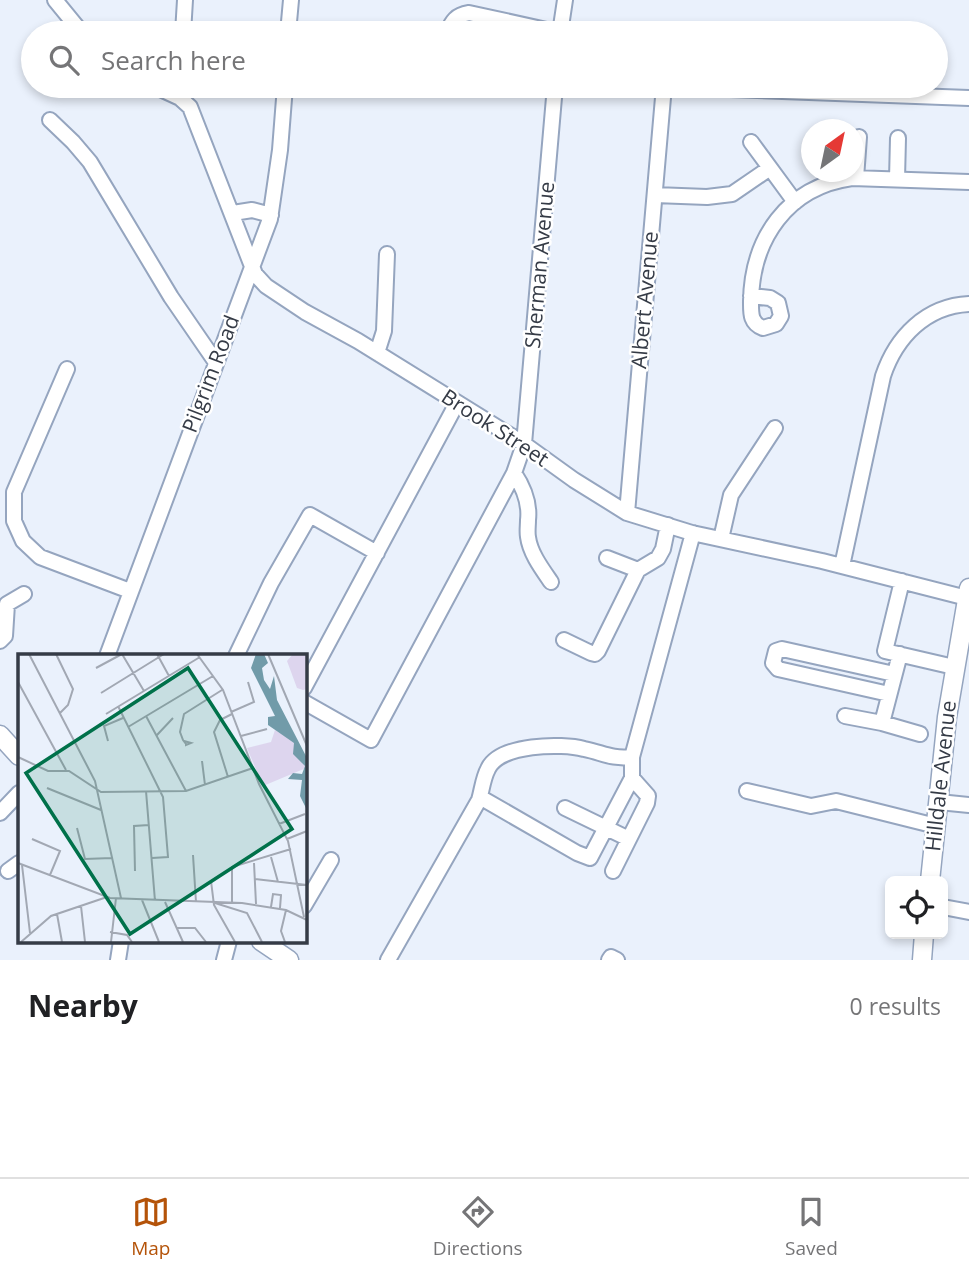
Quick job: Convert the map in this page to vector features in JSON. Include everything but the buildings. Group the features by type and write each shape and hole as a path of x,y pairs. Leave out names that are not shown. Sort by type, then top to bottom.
{"main road":[{"name":"Hilldale Avenue","path":"931,876 954,667 968,593"},
{"path":"1,739 18,755"},
{"path":"922,960 924,939"},
{"path":"263,942 284,951"}],"street":[{"path":"55,0 72,21"},
{"path":"183,21 184,0"},
{"path":"289,21 291,0"},
{"path":"562,21 565,0"},
{"path":"453,21 460,14 469,13 505,21"},
{"path":"948,97 969,98"},
{"name":"Brook Street","path":"184,98 190,107 255,274 266,286 305,312 524,444 626,513 693,533 902,581 968,593"},
{"name":"Pilgrim Road","path":"108,654 271,215 284,98"},
{"name":"Sherman Avenue","path":"306,703 371,740 514,473 524,444 554,98"},
{"name":"Albert Avenue","path":"626,513 663,98"},
{"path":"50,120 90,162 171,297 215,361"},
{"path":"897,179 898,138"},
{"path":"751,142 795,202"},
{"path":"655,195 707,197 732,194 770,168"},
{"path":"864,178 969,181"},
{"path":"751,296 756,259 774,222 795,202 826,184 836,182"},
{"path":"233,214 252,210 271,215"},
{"path":"377,354 384,331 387,254"},
{"path":"842,566 883,376 890,358 915,324 942,310 969,304"},
{"path":"67,369 14,492 14,521 23,541 40,557 130,591"},
{"path":"306,684 457,403"},
{"path":"721,539 732,495 775,428"},
{"path":"514,473 527,497 527,536 541,568 551,582"},
{"path":"237,654 271,583 310,515 377,553"},
{"path":"564,640 591,653 598,651 638,570 658,558 663,549 668,525"},
{"path":"479,800 485,800 590,858 632,778 632,757 693,533"},
{"path":"607,558 638,570"},
{"path":"658,558 684,566"},
{"path":"902,581 885,651 954,667"},
{"path":"0,641 5,636 7,604 24,594"},
{"path":"889,694 778,669 773,663 776,651 782,649 894,674"},
{"path":"882,723 900,654"},
{"path":"845,716 920,734"},
{"path":"388,960 479,800 488,768 495,760 506,752 565,746 583,748 615,759 632,757"},
{"path":"613,871 647,803 648,796 632,778"},
{"path":"747,791 811,806 836,801 936,826"},
{"path":"0,813 18,794"},
{"path":"939,802 969,805"},
{"path":"565,808 629,839"},
{"path":"306,903 331,860"},
{"path":"948,908 969,912"},
{"path":"118,960 121,942"},
{"path":"224,960 229,942"}]}
